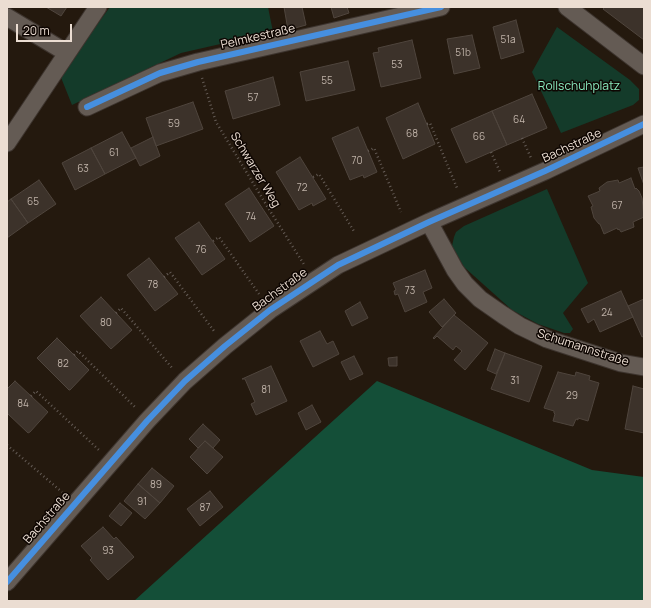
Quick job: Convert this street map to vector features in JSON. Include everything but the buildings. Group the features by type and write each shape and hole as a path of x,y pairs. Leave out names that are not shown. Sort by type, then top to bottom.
{"street":[{"path":"7,144 98,7"},
{"name":"Pelmkestraße","path":"87,107 160,73 198,62 441,7"},
{"path":"567,7 644,66"},
{"path":"7,17 67,53"},
{"name":"Bachstraße","path":"7,582 127,443 185,381 225,346 270,310 338,265 429,222 539,174 644,124"},
{"name":"Schumannstraße","path":"429,222 455,270 465,284 480,299 503,315 520,326 547,339 621,363 644,367"}],"path":[{"path":"427,124 430,123 457,188"},
{"path":"522,138 531,157"},
{"path":"368,151 374,148 401,212"},
{"path":"491,152 499,171"},
{"path":"313,177 319,174 355,233"},
{"path":"262,209 267,206"},
{"path":"213,241 219,237 259,294"},
{"path":"164,277 170,272 214,331"},
{"path":"116,313 121,308 173,369"},
{"path":"74,355 78,351 137,408"},
{"path":"31,396 36,391 99,450"},
{"path":"7,446 63,493"}],"green space":[{"path":"110,7 268,7 273,32 181,53 72,105 60,75"},
{"name":"Rollschuhplatz","path":"557,27 630,80 639,89 639,100 633,105 561,133 532,72"},
{"path":"547,189 588,283 563,313 573,329 570,333 564,333 538,324 512,310 464,267 452,246 456,232 464,226"},
{"path":"377,381 592,470 644,477 644,601 134,601"}],"cycle path":[{"path":"87,107 160,73 198,62 441,7"},
{"path":"7,582 147,421 185,381 225,346 270,310 338,265 429,222 545,171 644,124"}]}
